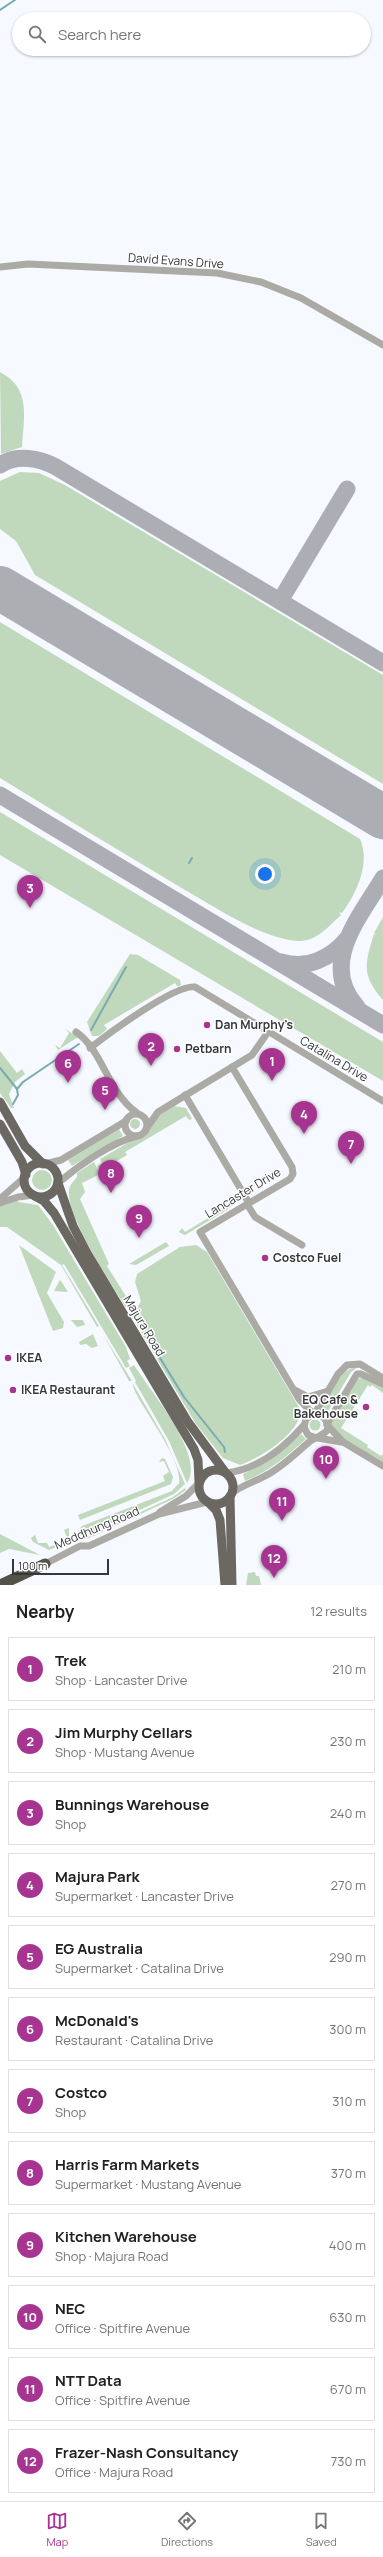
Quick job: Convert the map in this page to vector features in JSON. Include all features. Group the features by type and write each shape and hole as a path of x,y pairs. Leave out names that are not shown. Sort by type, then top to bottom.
{"highway":[{"path":"0,1585 45,1564"}],"main road":[{"path":"0,1102 25,1146 44,1164 54,1170 58,1183 49,1195 35,1195 27,1188 26,1175 22,1162 0,1124"},
{"path":"26,1175 32,1166 44,1164"},
{"name":"Majura Road","path":"58,1183 71,1221 87,1253 184,1415 225,1472"},
{"name":"Majura Road","path":"35,1195 44,1201 54,1213 194,1449 198,1460 199,1482"},
{"path":"225,1585 220,1520 217,1511 200,1494 199,1482 210,1470 225,1472 232,1482 232,1585"},
{"path":"208,1502 221,1503 231,1495"}],"street":[{"name":"David Evans Drive","path":"0,267 28,264 217,273 260,282 301,298 383,345"},
{"name":"Catalina Drive","path":"90,1048 123,1023 189,987 202,990 268,1032 383,1101"},
{"path":"76,1032 84,1038 122,1102 127,1132 137,1136"},
{"path":"58,1183 73,1170 137,1136 146,1129 158,1112 253,1054 268,1032"},
{"name":"Lancaster Drive","path":"232,1067 293,1172 290,1178 200,1232 293,1388"},
{"path":"185,1095 255,1217 302,1245"},
{"path":"122,1102 146,1120 146,1129"},
{"path":"44,1164 61,1160 126,1120 131,1115 158,1112"},
{"path":"0,1199 26,1175"},
{"path":"0,1203 18,1197 35,1195"},
{"path":"225,1472 237,1471 262,1461 304,1424 308,1418 314,1415 339,1372 351,1363 362,1365 383,1378"},
{"path":"231,1495 268,1474 324,1434 327,1424 356,1374 360,1373 383,1384"},
{"path":"293,1388 300,1394 308,1396 328,1391"},
{"path":"293,1388 299,1399 314,1415 323,1417 327,1424 344,1442 383,1466"},
{"path":"299,1399 307,1434 317,1438 344,1442"},
{"name":"Meddhung Road","path":"45,1564 80,1546 89,1546 159,1514 186,1496 199,1482"},
{"name":"Meddhung Road","path":"159,1514 208,1502"}],"green space":[{"path":"0,372 17,386 21,395 24,414 22,447 1,454"},
{"path":"20,472 39,473 65,485 383,675 383,784 35,575 16,541 0,529 0,481"},
{"path":"0,622 360,839 363,848 363,868 357,888 342,913 339,912 341,915 322,932 305,941 283,939 252,928 180,887 0,778"},
{"path":"0,812 383,1042 383,1081 0,855"},
{"path":"383,917 383,1000 368,976 367,961 374,934 377,935 374,933"},
{"path":"130,954 138,955 180,980 181,985 178,987 175,983 104,1025 107,1029 99,1036 92,1036 87,1022"},
{"path":"65,1029 78,1037 58,1050 55,1045 60,1048 69,1033"},
{"path":"0,1051 17,1073 22,1069 25,1074 15,1082 9,1094 14,1108 11,1108 0,1093"},
{"path":"174,1106 186,1108 192,1119 189,1120 186,1116 125,1152 127,1155 117,1161 118,1163 102,1173 97,1166 102,1163 100,1159 131,1141 145,1136 155,1118"},
{"path":"133,1119 137,1119 139,1120 139,1128 133,1129 130,1126 130,1122"},
{"path":"119,1129 123,1136 72,1166 68,1160"},
{"path":"94,1162 100,1174 82,1183 85,1192 80,1199 109,1264 107,1266 129,1301 126,1308 82,1233 70,1202 69,1190 77,1177 77,1173"},
{"path":"42,1170 49,1173 52,1180 49,1187 42,1190 35,1187 32,1180 35,1173"},
{"path":"234,1197 233,1205 227,1210 185,1235 179,1232 182,1228 185,1232 231,1204 229,1200"},
{"path":"18,1199 18,1202 38,1205 53,1225 126,1347 130,1359 127,1361 130,1366 126,1368 64,1264 62,1265 99,1326 97,1327 61,1265 7,1227 0,1227 0,1205"},
{"path":"166,1242 169,1246 136,1265 129,1264"},
{"path":"19,1245 56,1272 47,1293 64,1322 63,1328 53,1331"},
{"path":"196,1245 207,1252 300,1409 299,1418 288,1435 258,1457 240,1465 223,1458 196,1424 132,1317 141,1301 135,1282 137,1274 180,1247"},
{"path":"60,1280 61,1281 68,1292 54,1291"},
{"path":"71,1320 83,1320 85,1325 77,1327"},
{"path":"100,1329 104,1336 132,1381 129,1381"},
{"path":"93,1334 98,1346 92,1348 86,1344 80,1345 79,1342"},
{"path":"134,1365 183,1440 189,1457 191,1471 187,1483 169,1441 135,1382 136,1381 129,1368"},
{"path":"358,1367 351,1372 327,1413 321,1411 331,1390 340,1377 345,1372"},
{"path":"363,1378 383,1386 383,1393 372,1385 370,1387 368,1385 341,1428 368,1445 367,1447 381,1456 383,1454 383,1462 353,1445 338,1434 331,1423 357,1379"},
{"path":"133,1384 165,1439 173,1458 166,1444 140,1401"},
{"path":"315,1419 319,1421 321,1425 319,1429 315,1431 311,1429 309,1425 311,1421"},
{"path":"301,1434 306,1439 278,1463 245,1481 243,1474 269,1461"},
{"path":"162,1458 165,1459 173,1477 171,1484 80,1520 78,1515 165,1481 163,1476 169,1472 164,1461 159,1462"},
{"path":"174,1460 185,1484 174,1494 86,1535 79,1536 78,1531 82,1526 172,1491 179,1483 178,1472"},
{"path":"185,1488 186,1490 173,1499 87,1539 82,1539 173,1497"},
{"path":"69,1528 69,1542 49,1550 33,1542 31,1538 35,1535 38,1543 47,1543 49,1547 68,1540 64,1530"},
{"path":"0,1534 40,1555 9,1549 0,1553"},
{"path":"255,1572 256,1576 259,1576 261,1585 246,1585 248,1573"}],"waterway":[{"path":"0,10 15,0"},
{"path":"189,863 192,858"},
{"path":"91,1030 126,967"},
{"path":"13,1104 18,1095 17,1089 23,1082 79,1044"},
{"path":"0,1068 17,1089"},
{"path":"135,1316 139,1322"},
{"path":"152,1345 184,1397 224,1447 225,1452"}],"taxiway":[{"path":"0,465 14,459 28,458 42,461 56,467 383,663"},
{"path":"280,601 347,489"},
{"path":"320,779 369,811 383,831"},
{"path":"0,795 383,1025"},
{"path":"357,1007 346,991 341,974 342,958 354,925 383,878"},
{"path":"282,962 300,964 318,961 334,952 347,939"}],"runway":[{"path":"0,588 383,817"}],"place":[{"name":"Bunnings Warehouse","path":"30,908"},
{"name":"Dan Murphy's","path":"207,1025"},
{"name":"Petbarn","path":"177,1049"},
{"name":"Jim Murphy Cellars","path":"151,1066"},
{"name":"Trek","path":"272,1081"},
{"name":"McDonald's","path":"68,1083"},
{"name":"EG Australia","path":"105,1110"},
{"name":"Majura Park","path":"304,1134"},
{"name":"Costco","path":"351,1164"},
{"name":"Harris Farm Markets","path":"111,1193"},
{"name":"Kitchen Warehouse","path":"139,1238"},
{"name":"Costco Fuel","path":"265,1258"},
{"name":"IKEA","path":"8,1358"},
{"name":"IKEA Restaurant","path":"13,1390"},
{"name":"EQ Cafe & Bakehouse","path":"366,1407"},
{"name":"NEC","path":"326,1479"},
{"name":"NTT Data","path":"282,1521"},
{"name":"Frazer-Nash Consultancy","path":"274,1578"}]}
